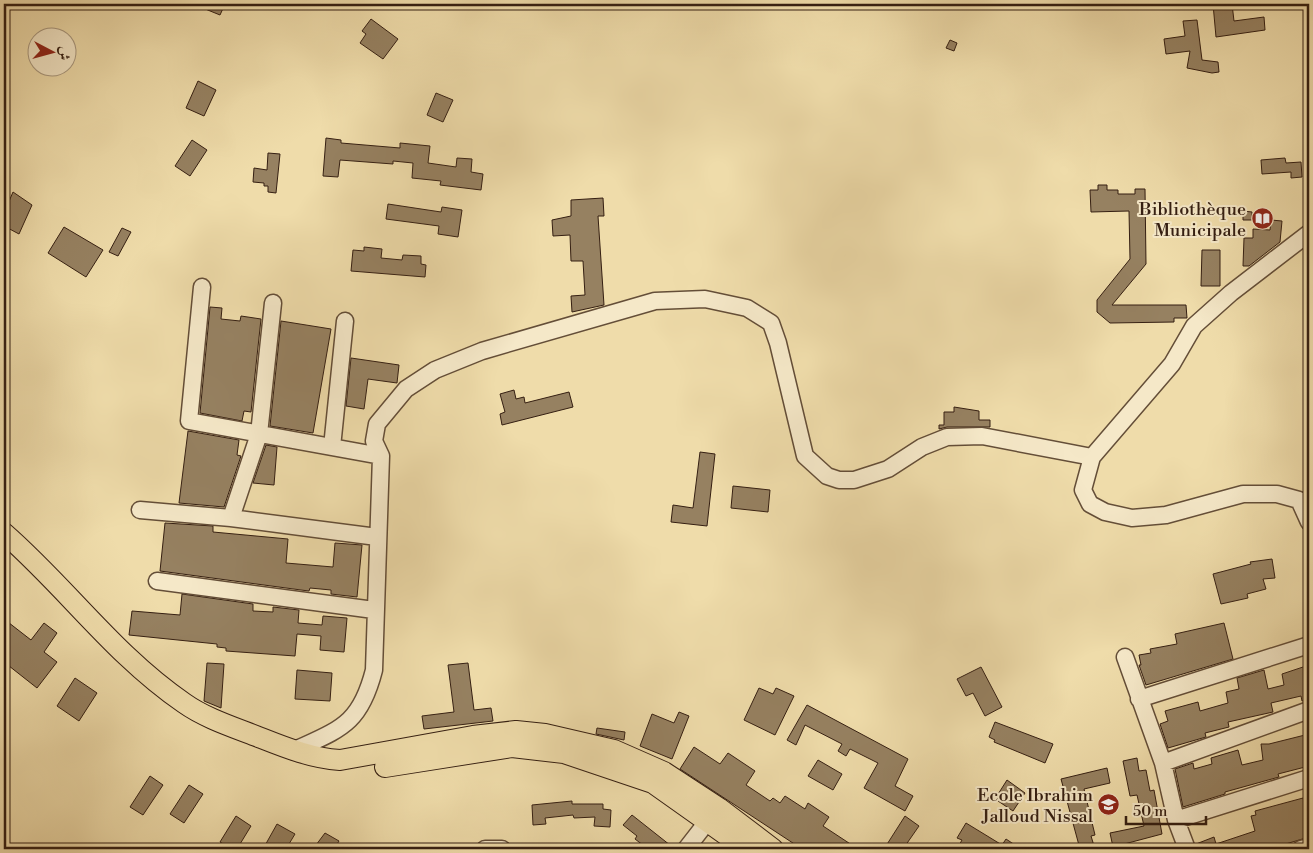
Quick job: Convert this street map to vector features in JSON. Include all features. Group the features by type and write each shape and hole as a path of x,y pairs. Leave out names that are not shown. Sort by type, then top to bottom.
{"main road":[{"path":"4,533 123,655 151,679 186,704 232,726 293,751 320,759 340,760 473,736 516,731 545,734 614,750 656,768 713,815 746,849"},
{"path":"4,543 118,660 147,684 182,710 290,764 320,770 343,771 512,747 540,750 573,756 653,783 774,849"}],"street":[{"path":"1309,233 1231,293 1194,326 1172,364 1092,457 1083,490 1090,504 1105,512 1132,518 1166,515 1243,494 1277,494 1299,500 1309,522"},
{"path":"202,287 189,421 381,456"},
{"path":"293,751 342,728 356,715 369,690 374,670 374,610 381,456 374,441 377,424 406,389 435,370 482,351 655,301 705,299 732,303 747,308 771,323 778,343 805,456 827,476 839,480 862,477 888,469 922,448 947,437 982,436 1092,457"},
{"path":"230,518 259,434 273,304"},
{"path":"332,447 345,321"},
{"path":"140,510 230,518 378,537"},
{"path":"156,581 374,610"},
{"path":"1139,699 1309,645"},
{"path":"1125,657 1163,763 1176,820 1187,849"},
{"path":"1163,763 1309,710"},
{"path":"1176,820 1309,778"},
{"path":"686,849 713,815"},
{"path":"1301,849 1309,847"},
{"path":"485,849 502,849"}],"building":[{"path":"193,4 225,4 220,15"},
{"path":"1213,4 1232,4 1234,21 1264,17 1265,30 1216,37"},
{"path":"371,19 398,39 383,59 360,43 366,34 362,31"},
{"path":"1197,20 1202,60 1218,62 1219,72 1212,73 1187,68 1190,51 1166,54 1164,39 1185,36 1183,21"},
{"path":"950,40 957,43 954,51 946,48"},
{"path":"198,81 216,90 204,116 186,108"},
{"path":"436,93 453,100 443,122 427,115"},
{"path":"326,138 341,140 341,143 400,148 400,143 430,146 428,163 456,167 457,158 472,159 471,172 483,174 481,190 440,185 441,181 412,178 413,163 393,161 393,164 340,160 338,177 323,176"},
{"path":"192,140 207,150 190,176 175,166"},
{"path":"268,153 280,154 276,193 268,192 268,186 264,186 264,183 253,182 254,168 267,170"},
{"path":"1285,158 1286,163 1301,162 1302,177 1291,178 1291,172 1262,174 1261,160"},
{"path":"1098,185 1107,185 1107,190 1118,190 1118,194 1135,194 1135,189 1145,189 1146,264 1112,305 1186,305 1187,318 1174,318 1174,322 1110,323 1097,312 1097,300 1130,259 1129,211 1091,212 1090,190 1098,190"},
{"path":"13,192 32,205 19,234 4,226 4,213"},
{"path":"603,198 604,216 598,216 604,305 572,312 571,296 585,295 583,261 571,261 570,235 553,236 552,220 571,216 571,200"},
{"path":"388,204 441,212 442,207 462,210 458,237 438,234 439,226 386,219"},
{"path":"1243,211 1252,212 1252,220 1243,220"},
{"path":"1271,220 1282,221 1280,242 1249,266 1243,266 1244,238 1253,238 1253,229 1270,230"},
{"path":"64,227 103,250 86,277 48,253"},
{"path":"122,228 131,232 118,256 109,252"},
{"path":"364,247 382,249 381,258 402,260 403,255 421,256 421,264 426,265 425,277 351,271 353,250 364,251"},
{"path":"1202,250 1220,250 1220,286 1201,286"},
{"path":"210,307 222,308 221,319 240,321 241,316 261,319 251,412 244,411 242,421 200,413"},
{"path":"281,321 331,329 313,433 270,426"},
{"path":"351,358 399,365 397,383 368,379 364,409 346,406"},
{"path":"514,390 516,399 524,397 525,403 569,392 573,407 502,425 500,414 505,412 500,394"},
{"path":"954,407 979,411 979,420 990,420 990,427 947,427 939,429 939,425 944,425 944,412 954,412"},
{"path":"188,431 239,440 237,455 241,456 224,507 179,503"},
{"path":"266,445 277,447 274,485 253,483"},
{"path":"700,452 715,454 707,526 671,522 673,505 693,508"},
{"path":"733,486 770,490 768,512 731,508"},
{"path":"165,523 213,526 213,532 288,539 286,563 333,567 335,543 362,545 357,597 331,594 331,590 310,588 309,591 160,571"},
{"path":"1272,559 1275,578 1263,579 1266,589 1247,594 1248,598 1221,604 1213,574 1251,564 1250,562"},
{"path":"182,594 253,604 253,611 273,612 273,607 299,610 298,623 322,625 323,616 347,618 344,652 320,650 321,636 297,634 295,656 226,651 226,648 217,647 217,644 129,635 132,611 180,615"},
{"path":"4,619 31,640 44,623 57,633 44,652 57,662 37,688 4,662"},
{"path":"1224,623 1233,659 1146,685 1139,665 1141,665 1139,655 1151,653 1150,649 1177,644 1175,634"},
{"path":"207,663 224,664 221,708 204,701"},
{"path":"468,663 474,710 491,708 493,721 424,729 422,716 454,712 448,665"},
{"path":"1309,665 1309,699 1302,701 1301,696 1271,703 1273,712 1228,722 1229,727 1205,733 1206,737 1168,748 1160,724 1168,721 1165,711 1198,702 1200,711 1228,703 1226,692 1239,689 1237,678 1264,670 1268,689 1284,685 1282,674"},
{"path":"981,667 1002,707 985,716 973,693 966,696 957,679"},
{"path":"297,670 332,673 330,701 295,699"},
{"path":"75,678 97,693 79,721 57,706"},
{"path":"759,688 773,694 776,688 794,696 775,735 744,720"},
{"path":"807,705 908,759 895,786 913,796 905,811 864,788 878,763 850,749 846,756 838,751 842,744 805,725 796,745 787,740"},
{"path":"679,712 689,716 672,759 640,746 652,714 674,723"},
{"path":"995,722 1053,744 1045,763 994,742 995,740 989,737"},
{"path":"597,728 625,732 624,740 596,734"},
{"path":"1309,734 1309,766 1278,774 1279,777 1225,792 1225,794 1183,807 1175,769 1193,763 1194,769 1212,764 1211,758 1238,750 1242,765 1263,760 1261,744 1269,744"},
{"path":"694,747 720,764 728,753 755,771 746,785 770,801 773,798 780,803 785,796 805,809 808,803 829,817 823,826 858,849 802,849 680,769"},
{"path":"1137,758 1139,771 1146,770 1150,791 1154,790 1162,834 1113,847 1110,833 1144,826 1137,795 1130,796 1123,761"},
{"path":"818,760 842,774 833,790 808,776"},
{"path":"1107,768 1110,783 1084,789 1095,835 1091,836 1095,849 1080,849 1061,779"},
{"path":"150,776 163,785 143,815 130,807"},
{"path":"1007,780 1025,793 1013,811 995,799"},
{"path":"189,785 203,794 184,823 170,814"},
{"path":"1303,798 1309,823 1309,837 1269,849 1197,849 1196,844 1214,837 1216,844 1255,831 1251,816 1256,815 1255,811"},
{"path":"572,801 572,804 603,804 603,809 611,810 610,827 594,826 595,817 574,818 573,815 545,818 546,824 533,825 532,805"},
{"path":"632,815 675,849 648,849 635,839 637,836 623,825"},
{"path":"236,816 251,826 237,849 232,849 220,842"},
{"path":"905,816 919,826 903,849 884,849"},
{"path":"966,823 1002,845 1006,839 1021,849 957,849 962,840 957,838"},
{"path":"277,824 295,834 286,849 263,849"},
{"path":"325,833 339,841 334,849 313,849"}],"place":[{"name":"Bibliothèque Municipale","path":"1262,219"},
{"name":"Ecole Ibrahim Jalloud Nissal","path":"1109,805"}]}
